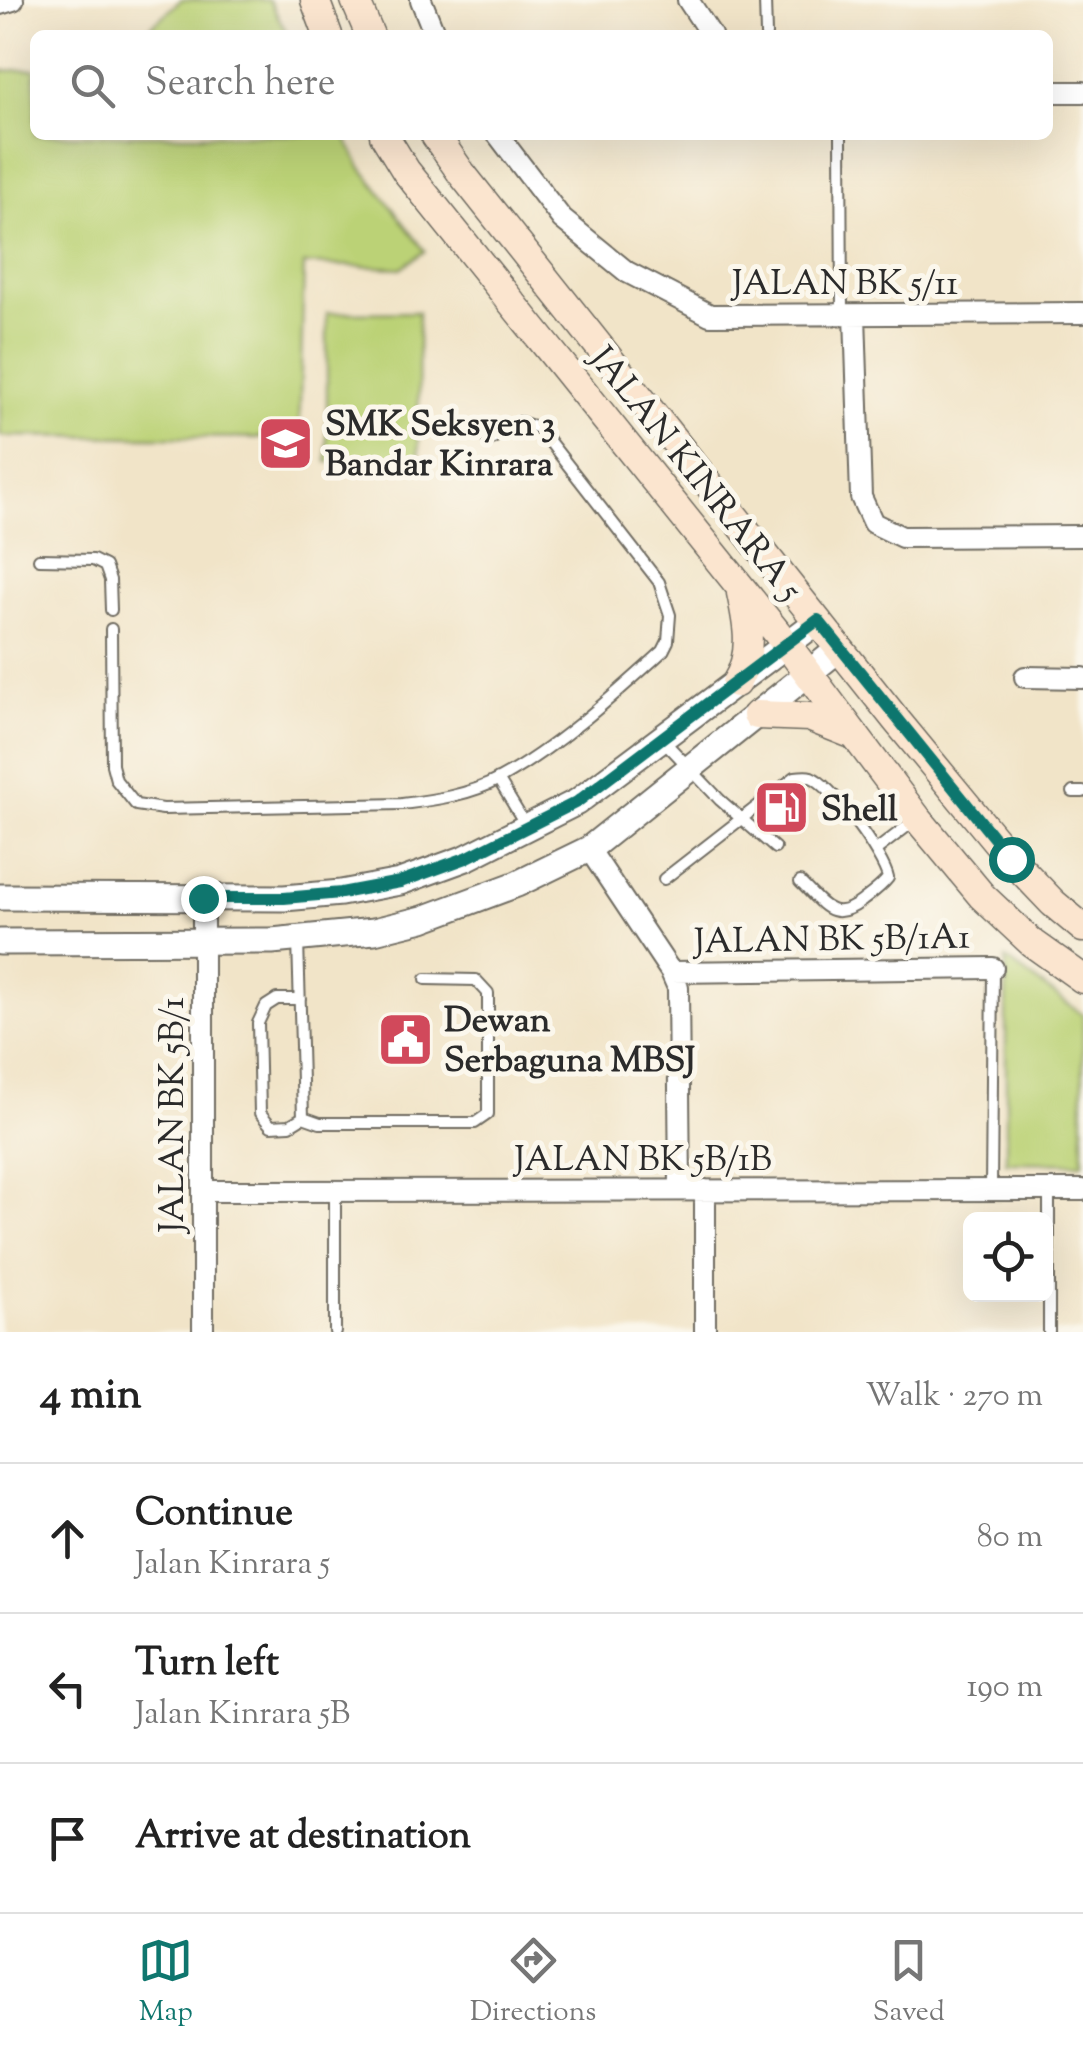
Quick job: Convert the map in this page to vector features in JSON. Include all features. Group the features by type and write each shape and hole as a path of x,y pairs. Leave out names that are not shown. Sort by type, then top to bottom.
{"main road":[{"path":"316,0 326,30"},
{"path":"355,0 368,30"},
{"name":"JALAN KINRARA 5","path":"387,140 406,171 787,645 917,818 982,896 1032,942 1083,978"},
{"name":"JALAN KINRARA 5","path":"439,140 462,174 1011,859 1083,928"},
{"path":"736,682 748,656 747,622 739,585"},
{"path":"757,714 808,716 855,736"}],"street":[{"path":"0,4 13,0"},
{"path":"421,0 434,30"},
{"path":"688,0 708,30"},
{"path":"1053,92 1083,92"},
{"name":"JALAN BK 5/11","path":"502,140 562,220 627,272 710,315 1083,313"},
{"path":"849,314 861,496 872,523 902,537 1083,536"},
{"path":"0,897 303,896 400,882 466,858 577,802 818,620"},
{"path":"0,942 298,940 374,931 423,919 516,884 589,850 840,648"},
{"path":"1025,677 1083,678"},
{"path":"589,850 678,988 680,1190"},
{"name":"JALAN BK 5B/1","path":"203,898 204,1332"},
{"name":"JALAN BK 5B/1A1","path":"671,972 993,968"},
{"path":"705,1190 705,1332"},
{"name":"JALAN BK 5B/1B","path":"204,1191 1083,1190"}],"lane":[{"path":"765,0 766,30"},
{"path":"842,140 849,314"},
{"path":"111,629 112,765 116,780 136,805 163,809 402,804 431,800 498,780 553,744 663,651 670,615 659,582 539,428 520,422 488,442"},
{"path":"40,558 93,560 105,566 110,580 111,610"},
{"path":"661,737 775,848"},
{"path":"664,880 795,777 810,777 841,807 876,851 888,878 848,911 830,911 800,882"},
{"path":"498,780 528,828"},
{"path":"876,851 917,818"},
{"path":"298,940 303,1116"},
{"path":"991,1190 993,968"},
{"path":"303,1116 320,1123 475,1123 488,1114 488,992 476,980 426,979"},
{"path":"300,999 278,1000 266,1006 258,1023 260,1113 271,1126 290,1125 303,1116"},
{"path":"1049,1190 1049,1332"},
{"path":"335,1191 335,1332"}],"green space":[{"path":"181,0 269,0 285,30 147,30"},
{"path":"30,69 30,140 347,140 361,167 425,251 401,268 304,264 299,438 0,436 0,71"},
{"path":"418,312 419,461 327,462 327,313"},
{"path":"1006,959 1083,1015 1083,1163 1006,1162"}],"place":[{"name":"SMK Seksyen 3 Bandar Kinrara","path":"286,443"},
{"name":"Shell","path":"782,808"},
{"name":"Dewan Serbaguna MBSJ","path":"405,1039"}],"route":[{"path":"203,898 341,893 400,882 466,858 577,802 818,620 896,722 1011,859"}]}
